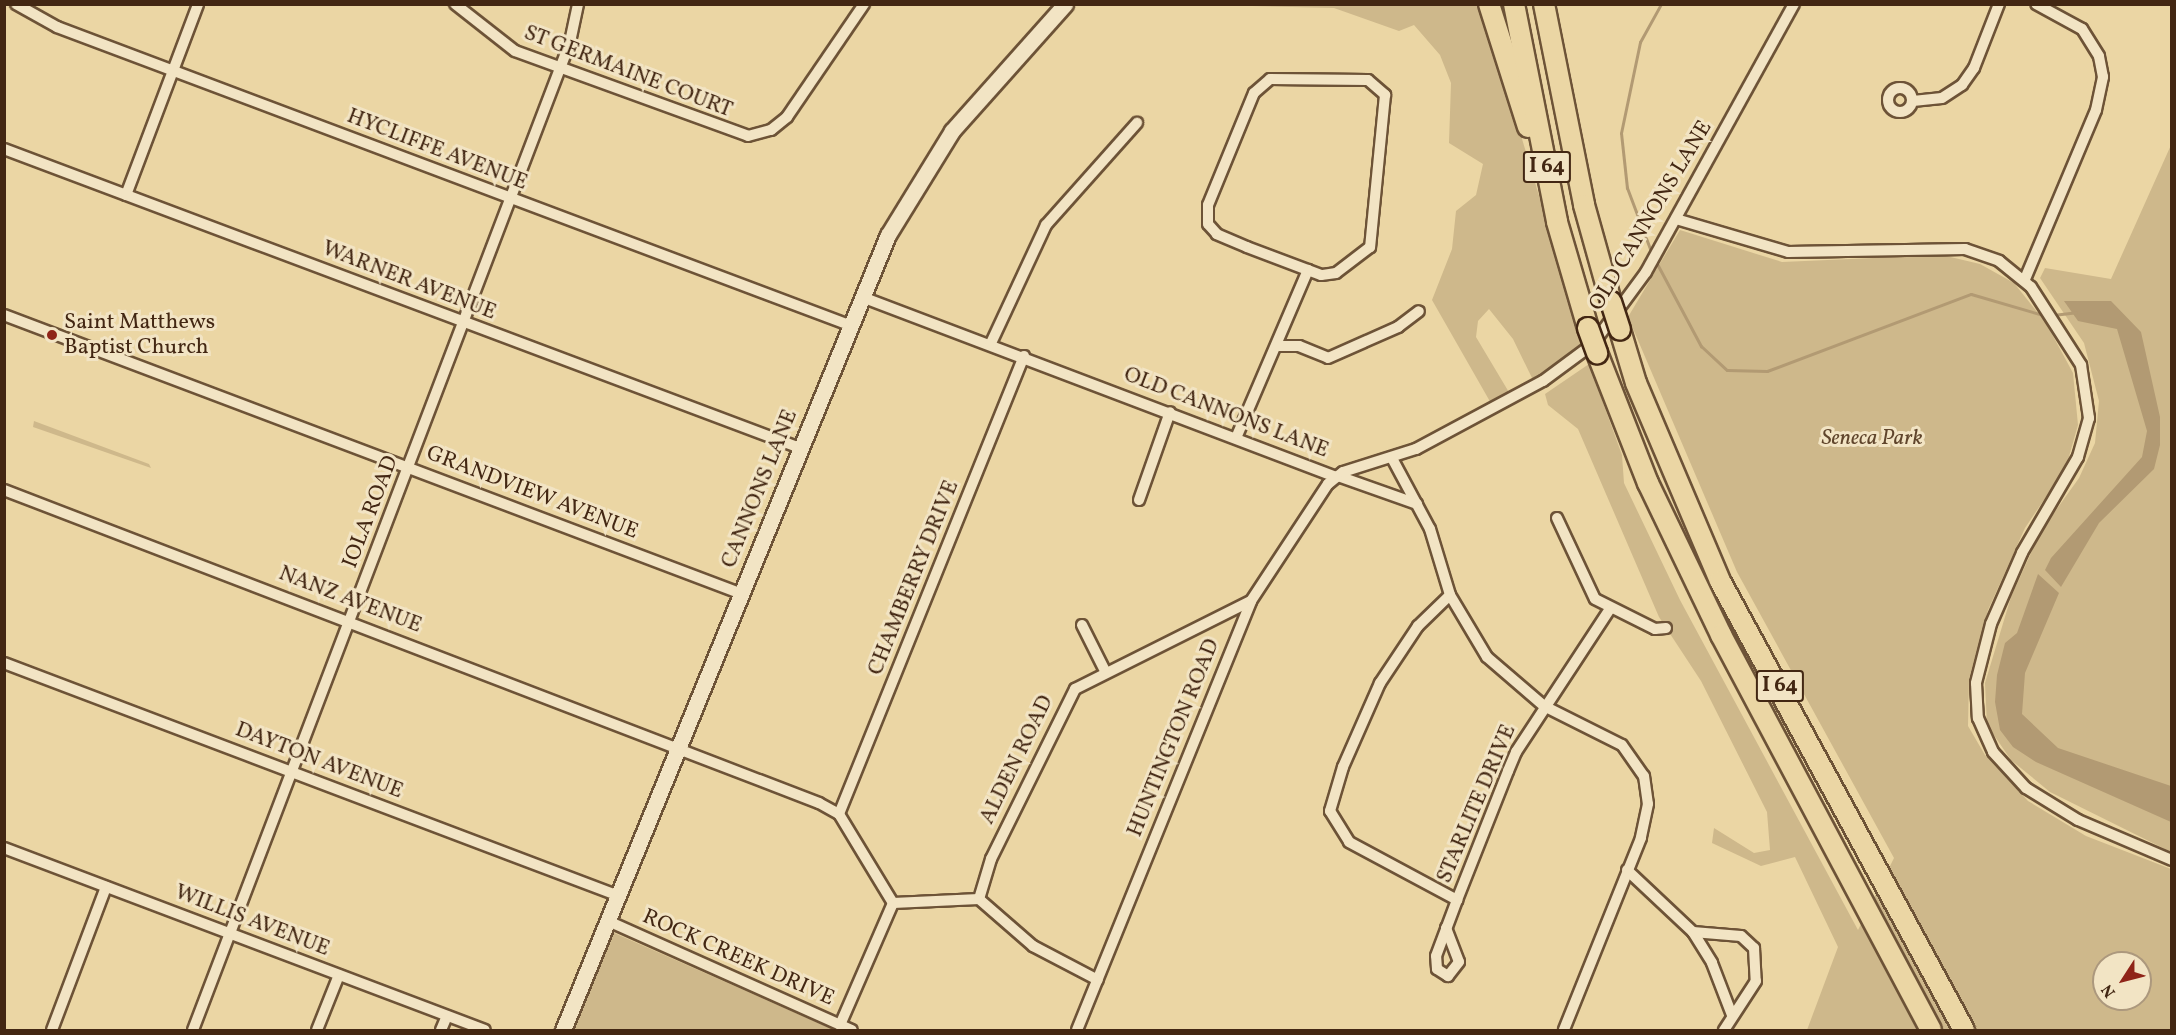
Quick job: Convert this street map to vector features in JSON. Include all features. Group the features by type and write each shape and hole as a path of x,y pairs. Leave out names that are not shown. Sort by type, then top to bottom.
{"highway":[{"path":"1489,4 1557,222"},
{"name":"I 64","path":"1514,4 1557,222 1588,328 1648,483 1721,635 1931,1030"},
{"name":"I 64","path":"1545,8 1584,205 1636,383 1720,581 1964,1030"}],"main road":[{"name":"CANNONS LANE","path":"563,1030 681,746 849,325 888,235 931,159 1065,4"}],"street":[{"name":"HYCLIFFE AVENUE","path":"16,4 57,27 849,325"},
{"path":"126,195 198,4"},
{"name":"ST GERMAINE COURT","path":"455,4 505,45 736,135 766,132 787,117 864,4"},
{"name":"IOLA ROAD","path":"193,1030 289,771 409,466 560,68 578,4"},
{"name":"OLD CANNONS LANE","path":"862,297 991,343 1337,476 1393,460 1543,381 1586,350 1614,320 1662,244 1794,4"},
{"path":"1913,101 1942,98 1962,85 1974,68 1999,4"},
{"path":"2028,283 2096,110 2103,76 2096,50 2082,29 2036,4"},
{"path":"1264,81 1373,82 1386,100 1370,248 1336,273 1308,270 1217,234 1208,224 1208,205 1264,81"},
{"path":"991,343 1046,225 1137,123"},
{"name":"WARNER AVENUE","path":"4,149 800,448"},
{"path":"1676,219 1788,252 1965,249 1998,261 2028,283 2064,333 2087,384 2086,434 2022,553 1991,624 1976,683 1978,718 1996,757 2026,788 2078,820 2172,860"},
{"path":"1236,438 1278,346 1308,270"},
{"path":"1278,346 1299,346 1328,358 1419,311"},
{"name":"GRANDVIEW AVENUE","path":"4,315 409,466 742,594"},
{"name":"CHAMBERRY DRIVE","path":"839,814 1024,356"},
{"path":"1139,500 1170,412"},
{"path":"1393,460 1417,504 1450,595 1487,657 1544,706 1614,740 1640,767 1648,804 1627,870 1564,1030"},
{"path":"1337,476 1417,504"},
{"name":"HUNTINGTON ROAD","path":"1077,1030 1251,601 1337,476"},
{"name":"NANZ AVENUE","path":"4,490 681,746 839,814"},
{"path":"1557,518 1586,584 1610,609 1655,629 1666,628"},
{"path":"1450,595 1418,626 1380,683 1343,766 1330,811 1349,842 1457,900"},
{"name":"ALDEN ROAD","path":"979,899 991,859 1055,720 1075,689 1105,670 1251,601"},
{"name":"STARLITE DRIVE","path":"1446,928 1516,752 1544,706 1610,609"},
{"path":"1082,625 1105,670"},
{"name":"DAYTON AVENUE","path":"4,663 619,896"},
{"path":"839,814 893,903"},
{"name":"WILLIS AVENUE","path":"4,848 485,1030"},
{"path":"1627,870 1693,932 1712,963 1732,1015"},
{"path":"52,1030 106,887"},
{"path":"893,903 979,899 1033,946 1098,980"},
{"path":"840,1025 893,903"},
{"name":"ROCK CREEK DRIVE","path":"608,921 852,1030"},
{"path":"1693,932 1741,936 1754,948 1756,981 1724,1030"},
{"path":"317,1030 339,975"},
{"path":"441,1030 447,1017"}],"green space":[{"path":"1213,5 1482,5 1583,343 1533,380 1513,339 1489,309 1478,321 1476,337 1510,394 1492,405 1432,300 1452,249 1456,211 1476,195 1483,164 1449,143 1451,83 1440,55 1414,25 1399,31 1334,8"},
{"path":"2171,145 2171,852 2050,792 2011,760 1987,725 1985,683 2011,597 2041,531 2079,478 2095,443 2099,401 2084,343 2040,278 2045,268 2111,279"},
{"name":"Seneca Park","path":"1680,230 1782,262 1942,255 1980,264 2014,283 2046,323 2073,373 2078,425 2066,467 2025,528 1988,610 1969,679 1968,726 1985,755 2028,801 2086,836 2171,869 2171,1030 1807,1030 1838,947 1795,857 1761,866 1712,843 1714,828 1754,853 1770,850 1767,812 1701,681 1659,617 1578,429 1548,405 1545,394 1589,364 1622,455 1624,483 1680,600 1858,930 1894,858 1737,572 1628,317"},
{"path":"34,421 149,464 151,468 33,427"},
{"path":"612,932 834,1030 571,1030"}],"shaded area":[{"path":"2064,301 2111,301 2141,332 2160,417 2160,445 2154,469 2099,523 2061,587 2045,570 2051,558 2142,457 2147,431 2117,329 2078,321"},
{"path":"2038,574 2059,593 2025,673 2022,714 2058,748 2171,786 2171,822 2036,762 2013,747 2000,730 1995,702 1997,675 2005,643 2017,633"}],"waterway":[{"path":"1652,254 1627,188 1621,133 1640,42 1661,4"},
{"path":"1655,260 1701,346 1727,370 1767,371 1971,294 2046,316"},
{"path":"2053,315 2076,312"}],"place":[{"name":"Saint Matthews Baptist Church","path":"52,335"}]}
